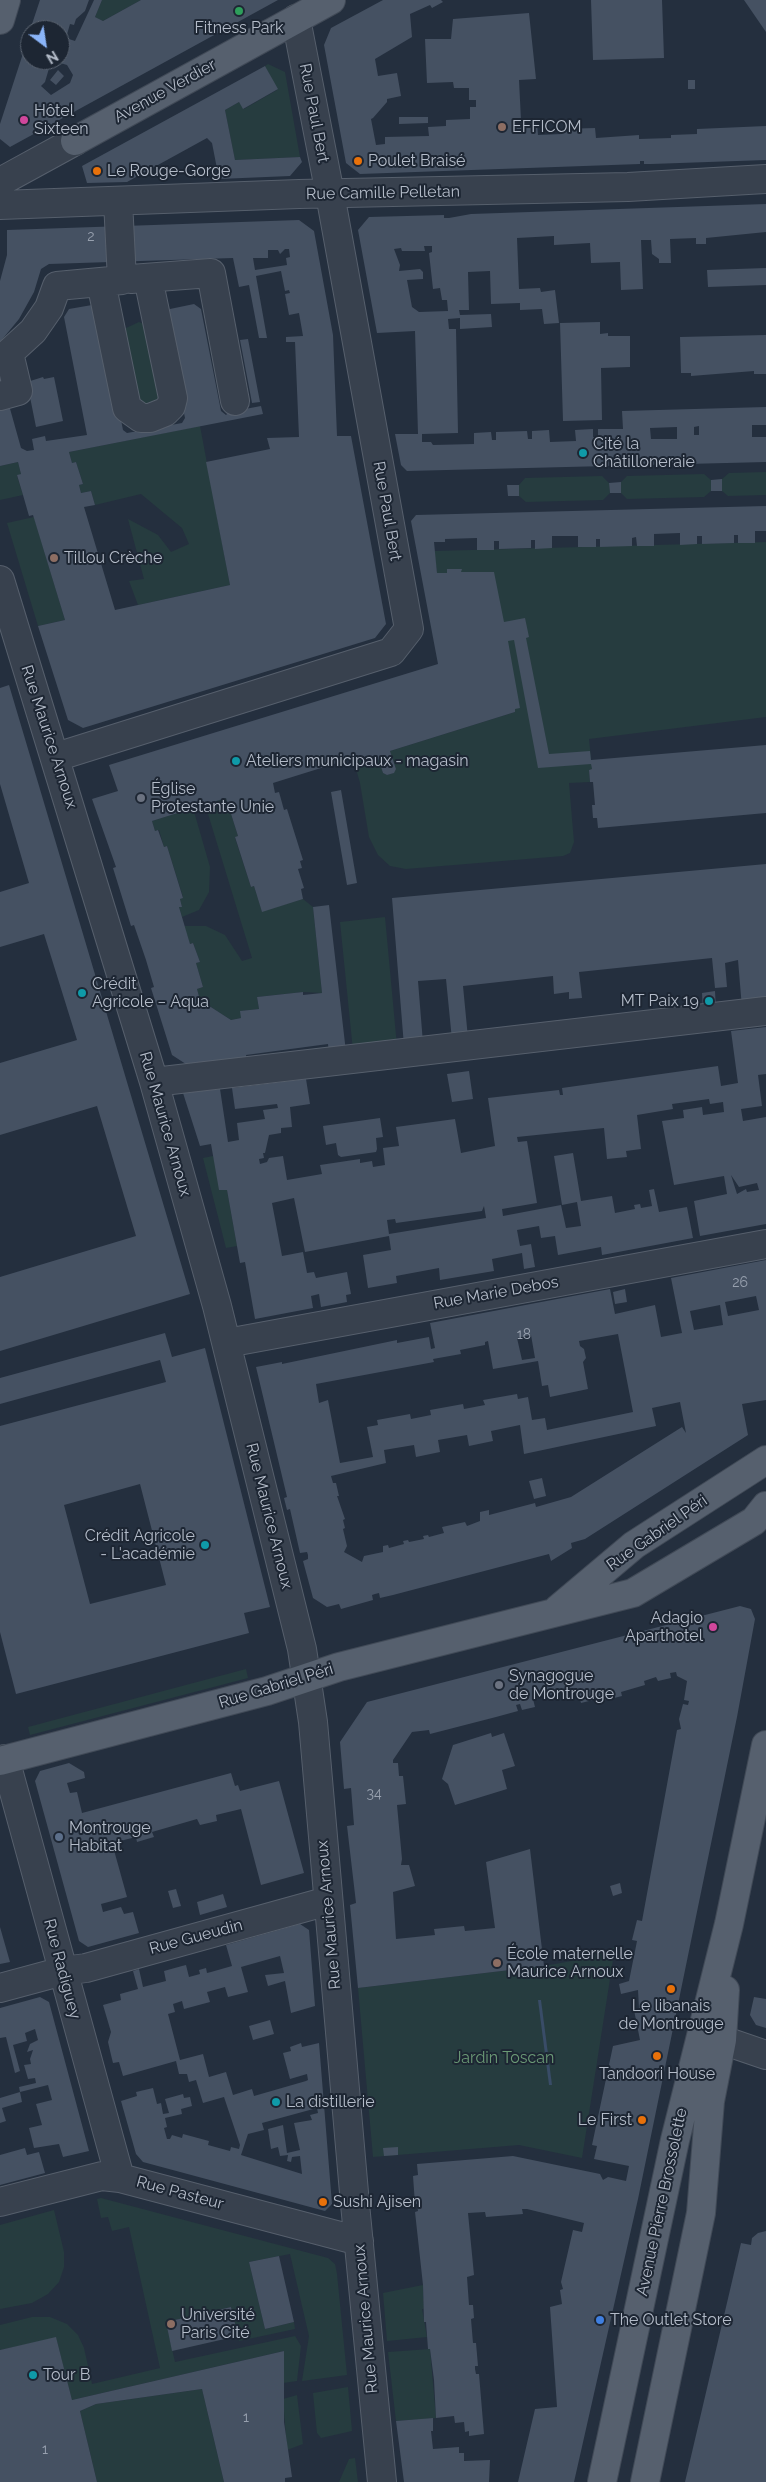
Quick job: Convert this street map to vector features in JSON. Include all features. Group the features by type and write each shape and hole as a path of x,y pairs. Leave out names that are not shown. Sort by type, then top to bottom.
{"main road":[{"path":"0,20 6,0"},
{"name":"Avenue Verdier","path":"75,141 313,7"},
{"name":"Rue Gabriel Péri","path":"553,1613 634,1545 766,1460"},
{"name":"Rue Gabriel Péri","path":"3,1760 267,1691 307,1677 634,1593 754,1521 766,1506"},
{"name":"Avenue Pierre Brossolette","path":"602,2482 675,2140 729,1924 766,1745"},
{"name":"Avenue Pierre Brossolette","path":"645,2482 701,2212 710,2101 722,2040 729,1924"}],"street":[{"name":"Rue Paul Bert","path":"56,757 391,652 408,629 330,194 313,7"},
{"name":"Avenue Verdier","path":"0,182 75,141"},
{"name":"Rue Camille Pelletan","path":"0,205 618,187 766,180"},
{"path":"118,201 124,280"},
{"path":"0,396 18,391 8,353 33,331 49,308 57,286 211,274 235,401"},
{"name":"Rue Maurice Arnoux","path":"0,580 56,757 154,1082 227,1343 302,1648 313,1722 382,2482"},
{"path":"154,1082 766,1011"},
{"name":"Rue Marie Debos","path":"227,1343 766,1244"},
{"name":"Rue Radiguey","path":"3,1760 120,2178"},
{"name":"Rue Gueudin","path":"0,1988 63,1971 86,1968 328,1901"},
{"path":"722,2040 766,2055"},
{"name":"Rue Pasteur","path":"0,2202 102,2176 120,2178 359,2241"}],"green space":[{"path":"102,0 141,0 103,21 95,17"},
{"path":"268,64 285,72 300,157 235,160 225,110 239,102 244,109 277,90 265,66"},
{"path":"139,322 146,325 165,401 141,410 122,334 126,328"},
{"path":"200,426 230,585 138,605 129,581 144,579 128,519 158,535 171,552 189,544 182,528 141,494 95,505 91,491 81,493 79,485 83,484 76,462 72,463 69,452"},
{"path":"18,462 21,474 17,476 23,495 0,500 0,466"},
{"path":"766,472 766,495 728,496 722,491 722,479 729,473"},
{"path":"704,474 711,480 711,491 704,497 627,499 621,493 621,482 627,476"},
{"path":"602,476 609,483 610,493 603,500 526,502 519,496 519,485 525,478"},
{"path":"34,517 65,620 38,626 7,523"},
{"path":"766,542 766,717 589,739 592,769 589,770 590,782 569,783 574,842 570,853 563,856 406,869 390,866 378,855 369,837 360,783 354,762 377,755 383,773 387,775 393,773 396,769 390,751 515,712 489,572 461,572 461,569 448,569 447,573 437,573 434,551"},
{"path":"226,798 238,836 235,838 251,887 254,886 262,911 303,899 313,907 322,993 303,992 257,997 259,1009 241,1011 241,1018 231,1020 200,1000 197,989 203,987 196,963 200,962 193,943 190,944 184,926 206,926 225,935 242,961 252,958 205,804"},
{"path":"193,808 210,867 209,892 199,910 182,917 179,907 182,907 180,899 183,897 167,846 164,847 159,830 155,831 152,821"},
{"path":"385,917 397,1046 353,1051 340,922"},
{"path":"213,1156 227,1190 237,1246 226,1248 203,1158"},
{"path":"246,1669 248,1678 30,1735 28,1727"},
{"name":"Jardin Toscan","path":"615,1947 582,2158 519,2145 373,2157 358,1988 544,1966 577,1960"},
{"path":"101,2198 328,2258 335,2264 337,2274 347,2375 302,2381 309,2336 290,2254 249,2262 265,2329 294,2322 295,2329 239,2341 231,2307 166,2322 175,2362 295,2336 301,2346 297,2381 283,2383 284,2351 72,2400 56,2338 0,2350 0,2325 32,2317 50,2317 67,2324 78,2335 84,2348 92,2384 160,2368 129,2227 112,2231 108,2217 101,2218 97,2199"},
{"path":"54,2210 64,2252 64,2267 59,2282 48,2294 32,2303 0,2309 0,2225"},
{"path":"423,2285 424,2309 422,2309 427,2337 387,2341 383,2293"},
{"path":"430,2349 436,2418 396,2421 388,2352"},
{"path":"348,2387 352,2431 321,2438 317,2433 313,2393"},
{"path":"202,2389 224,2482 97,2482 80,2411 96,2404"},
{"path":"297,2395 303,2444 287,2450 283,2399"},
{"path":"355,2458 358,2482 339,2482 349,2459"}],"water":[{"path":"538,2000 541,2000 552,2085 549,2085"}],"building":[{"path":"40,0 89,0 85,11 76,19 74,25 70,24 70,20 33,20"},
{"path":"94,0 102,0 95,17 103,21 141,0 278,0 10,147 0,139 0,124 20,63 20,70 49,70 45,82 41,86 51,95 70,83 73,75 70,70 70,39 75,41"},
{"path":"383,0 441,0 443,2 432,8 430,5 410,14 412,37 375,59 378,76 397,73 401,96 387,99 387,102 371,119 376,145 385,144 385,137 429,136 428,127 446,126 446,120 470,119 470,107 476,107 476,100 469,100 469,88 454,88 453,82 427,83 425,39 451,39 453,19 529,13 536,79 519,80 521,120 524,120 524,123 537,123 538,135 562,134 562,129 595,128 596,138 639,135 639,139 671,138 671,135 697,134 697,129 766,126 766,160 651,164 644,164 644,161 640,161 640,164 360,174 346,163 324,45 331,28"},
{"path":"591,0 662,0 664,58 593,60"},
{"path":"744,0 766,0 766,32"},
{"path":"265,66 278,89 243,109 239,102 225,110 235,160 300,157 302,162 290,176 219,179 212,143 207,138 127,182 87,183 82,166"},
{"path":"58,70 64,76 56,85 50,80"},
{"path":"688,80 695,80 695,89 688,89"},
{"path":"399,117 428,117 428,123 399,124"},
{"path":"766,204 766,232 706,238 706,244 696,244 696,238 670,239 671,263 659,263 659,259 652,254 651,240 641,240 643,289 621,290 620,262 591,263 590,243 554,245 554,236 517,238 519,289 540,288 541,292 555,290 559,323 544,324 542,309 520,310 520,303 491,304 490,271 468,272 469,310 459,310 460,315 491,314 492,327 460,329 460,318 448,319 449,329 456,329 458,433 422,434 422,442 431,442 433,445 474,444 474,433 491,432 492,440 496,440 496,432 527,431 528,439 532,439 532,431 549,430 550,442 576,441 575,430 593,429 593,437 598,437 598,429 623,429 622,411 766,407 766,425 752,425 752,437 766,437 766,462 407,471 401,465 395,434 418,434 415,331 377,333 358,230 369,217 444,215 444,218 449,218 471,214","holes":["424,246 432,246 432,252 429,253 433,289 440,288 442,300 447,300 448,311 419,312 412,307 407,280 423,279 423,272 420,269 399,271 400,265 394,249 425,251","699,426 699,435 694,435 694,427","677,427 677,439 651,439 650,428"]},
{"path":"299,220 314,231 333,335 337,436 351,436 386,624 375,638 83,728 68,720 38,626 65,620 33,515 29,516 17,475 21,474 18,462 0,466 0,407 9,405 21,448 27,451 34,450 32,439 45,436 46,441 87,435 64,317 69,309 92,305 99,309 123,430 127,433 182,423 185,418 165,317 170,309 194,304 201,309 221,411 226,415 229,412 261,406 263,414 69,452 72,463 76,462 83,484 79,485 81,493 91,491 95,505 84,507 115,610 230,585 206,462 270,449 267,438 299,437 295,342 286,342 286,337 303,336 299,313 289,315 285,294 290,293 289,290 285,291 281,271 256,276 267,338 259,338 249,285 239,287 233,258 49,264 41,269 34,292 19,319 0,342 0,281 7,255 7,230","holes":["285,249 289,249 290,257 286,258 287,265 255,270 253,258 268,258 268,250 278,250 280,254"]},
{"path":"766,268 766,285 708,287 707,270"},
{"path":"600,322 600,334 608,333 608,336 630,336 630,367 601,368 602,420 563,421 560,323"},
{"path":"766,335 766,374 754,374 754,371 691,376 691,373 681,373 680,337"},
{"path":"248,339 260,402 252,403 240,340"},
{"path":"43,377 44,379 54,377 63,421 36,427 27,382"},
{"path":"722,479 722,491 711,491 711,480"},
{"path":"621,482 621,493 610,493 609,483"},
{"path":"507,485 519,485 519,496 508,496"},
{"path":"766,506 766,531 755,531 755,543 738,543 738,535 734,535 734,543 702,544 702,536 697,536 697,544 680,545 680,533 654,534 654,546 637,546 636,537 632,538 632,546 600,547 600,539 596,539 596,547 578,547 578,536 552,536 552,548 535,549 535,540 531,540 531,548 499,549 499,541 494,541 494,550 477,550 477,538 445,539 445,542 434,542 437,573 447,573 447,569 462,569 461,572 494,572 504,622 525,618 529,637 526,638 549,754 590,751 591,760 766,745 766,813 598,828 597,818 593,818 592,805 595,805 593,782 590,782 589,770 592,769 591,764 538,768 514,640 508,641 520,708 515,709 515,712 390,751 396,769 394,773 387,775 383,773 377,755 354,762 353,758 273,783 275,793 279,792 284,810 287,809 303,860 300,861 302,868 298,869 304,888 301,889 303,899 262,912 254,886 251,887 235,837 238,836 226,798 152,821 155,831 158,830 164,847 167,846 183,898 180,899 182,907 179,907 190,944 193,943 200,962 196,963 203,987 197,989 200,1000 231,1020 241,1018 240,1011 259,1009 257,997 303,992 303,995 322,993 313,907 329,905 346,1052 329,1054 328,1044 246,1055 247,1063 192,1068 172,1055 151,988 154,987 146,960 134,925 131,926 113,868 116,867 92,799 118,791 109,765 438,664 411,521 416,515"},
{"name":"Crédit Agricole − Aqua","path":"9,685 190,1294 0,1351 0,1277 136,1236 97,1106 0,1135 0,1063 77,1040 44,934 0,947 0,892 29,883 0,784 0,688"},
{"path":"341,790 357,883 347,885 331,792"},
{"path":"766,864 766,1005 742,1008 738,960 725,963 727,987 715,988 712,958 579,972 582,998 569,999 569,992 554,994 553,976 463,986 468,1038 452,1040 446,979 418,981 423,1043 404,1046 392,898"},
{"name":"MT Paix 19","path":"715,991 716,1010 703,1012 702,993"},
{"path":"766,1027 766,1074 758,1075 762,1106 741,1109 743,1121 766,1117 766,1224 700,1236 694,1201 727,1194 724,1176 674,1185 662,1121 684,1118 683,1110 702,1107 703,1115 724,1112 723,1102 710,1104 709,1099 672,1104 673,1109 637,1115 641,1149 626,1151 627,1157 607,1159 604,1128 517,1137 518,1142 527,1141 537,1203 502,1209 503,1216 561,1205 566,1228 581,1226 577,1202 562,1205 554,1156 573,1153 581,1201 612,1196 615,1213 635,1209 634,1205 640,1204 641,1208 652,1206 649,1190 654,1189 659,1212 687,1207 693,1238 602,1255 601,1247 558,1255 555,1236 541,1238 539,1226 517,1230 520,1246 531,1244 535,1267 524,1269 522,1253 492,1259 494,1271 440,1280 439,1268 396,1276 397,1283 368,1288 363,1255 391,1250 389,1236 305,1252 294,1198 272,1203 282,1256 303,1252 307,1273 314,1272 316,1278 347,1272 351,1294 346,1295 347,1302 321,1307 319,1294 311,1296 313,1308 255,1319 245,1262 240,1263 227,1190 219,1190 211,1144 200,1146 183,1093 220,1089 228,1142 239,1140 237,1123 265,1119 263,1110 278,1108 277,1104 235,1109 232,1088 306,1079 310,1104 290,1107 292,1127 281,1128 281,1133 269,1135 265,1153 263,1153 264,1158 259,1159 260,1164 267,1162 269,1158 283,1156 287,1180 322,1174 320,1165 360,1159 360,1163 372,1161 373,1167 385,1165 383,1148 399,1146 396,1127 455,1119 461,1153 495,1146 488,1098 559,1090 560,1095 563,1095 562,1088 718,1066 721,1086 738,1083 731,1031","holes":["731,1175 739,1187 757,1183 759,1190 747,1192 746,1189 737,1194","484,1206 486,1218 389,1234 387,1220 395,1219 396,1223 482,1211"]},
{"path":"469,1071 473,1099 452,1102 447,1074"},
{"path":"380,1118 383,1137 376,1138 376,1152 341,1157 338,1155 336,1143 326,1145 323,1126"},
{"path":"766,1260 766,1400 742,1404 748,1435 585,1539 571,1543 572,1548 551,1561 549,1554 380,1598 379,1593 375,1594 372,1595 373,1600 341,1609 339,1604 327,1607 313,1598 303,1561 308,1559 308,1555 307,1552 300,1553 290,1509 287,1510 284,1498 287,1497 256,1367 282,1362 282,1364 397,1340 397,1343 429,1337 431,1349 435,1348 430,1323 610,1289 615,1314 655,1305 661,1337 682,1333 671,1278","holes":["756,1296 759,1310 728,1316 725,1302","720,1305 723,1325 694,1330 690,1311","618,1334 633,1412 547,1430 545,1418 532,1420 528,1397 518,1399 517,1394 483,1400 485,1405 464,1409 463,1404 430,1410 431,1415 411,1419 410,1414 377,1420 378,1425 367,1427 373,1457 340,1463 328,1400 319,1403 316,1384 434,1362 433,1359 461,1354 460,1350 485,1345 485,1342 488,1341 493,1369 538,1361 542,1386 548,1385 550,1397 588,1389 583,1362 586,1358 584,1349 580,1346 579,1341","531,1335 535,1358 522,1360 517,1338","680,1402 686,1433 682,1427 571,1497 536,1507 535,1503 489,1515 489,1510 480,1512 480,1521 467,1526 465,1522 442,1527 444,1533 429,1537 428,1535 423,1536 424,1539 409,1542 408,1540 403,1541 404,1544 389,1548 388,1545 383,1546 383,1552 364,1556 362,1562 344,1552 347,1546 343,1529 345,1528 343,1520 345,1519 337,1496 339,1496 336,1483 333,1483 331,1476 386,1463 384,1450 414,1445 416,1457 440,1452 438,1440 467,1435 469,1446 493,1441 491,1431 520,1425 524,1454 656,1426 652,1408"]},
{"path":"625,1289 627,1302 615,1304 613,1292"},
{"name":"Crédit Agricole - L'académie","path":"165,1333 172,1357 205,1348 270,1607 244,1613 249,1633 16,1694 0,1632 0,1426 166,1382 160,1360 0,1404 0,1378","holes":["140,1484 166,1585 90,1604 64,1505"]},
{"path":"542,1478 546,1496 534,1499 529,1481"},
{"path":"740,1606 751,1609 755,1619 737,1717 638,2199 574,2482 518,2482 535,2409 557,2407 550,2307 562,2304 560,2290 563,2289 561,2282 573,2230 582,2232 584,2223 527,2209 522,2209 523,2214 486,2217 485,2212 468,2213 474,2275 467,2277 469,2305 473,2305 474,2318 471,2319 473,2343 476,2343 478,2366 475,2366 475,2369 476,2374 479,2374 484,2434 469,2436 469,2431 465,2432 464,2422 455,2423 454,2416 436,2418 434,2380 430,2349 428,2349 426,2322 424,2322 423,2285 415,2212 418,2211 417,2204 415,2204 413,2176 418,2175 417,2164 513,2156 600,2174 603,2180 608,2177 626,2181 629,2166 594,2159 597,2146 592,2145 613,2046 640,2040 634,2010 639,2009 638,1990 621,1994 619,1984 629,1981 637,1941 632,1940 637,1920 642,1921 677,1730 681,1729 679,1719 683,1704 688,1705 689,1701 684,1700 687,1681 677,1676 676,1672 670,1673 671,1678 658,1681 656,1677 644,1681 645,1685 621,1692 622,1696 602,1701 601,1698 581,1703 577,1688 533,1699 535,1707 522,1710 520,1704 516,1705 518,1711 496,1717 430,1734 429,1730 412,1732 393,1760 393,1763 398,1763 399,1776 403,1776 406,1804 397,1805 401,1865 409,1865 415,1886 393,1892 396,1939 435,1935 434,1929 464,1926 465,1931 495,1928 486,1862 530,1849 544,1966 358,1988 350,1905 356,1903 347,1826 354,1825 351,1788 344,1789 340,1742 367,1702"},
{"path":"491,1733 492,1737 504,1733 515,1766 502,1770 507,1789 455,1805 448,1784 442,1779 453,1745"},
{"path":"69,1763 84,1772 85,1778 67,1783 70,1793 77,1792 82,1813 231,1773 235,1786 238,1785 240,1791 279,1781 304,1873 261,1885 241,1809 216,1815 217,1821 200,1825 197,1819 152,1832 154,1837 137,1842 136,1837 112,1843 127,1897 101,1904 103,1912 121,1907 124,1914 133,1912 139,1933 88,1947 79,1941 35,1781 40,1771"},
{"path":"620,1883 622,1893 613,1896 610,1886"},
{"path":"176,1889 181,1906 173,1908 168,1891"},
{"path":"223,1894 227,1907 200,1915 197,1902"},
{"path":"300,1924 309,1930 315,2006 291,2013 285,1981 268,1986 265,1975 284,1973 280,1956 241,1967 248,1992 228,1997 225,1987 207,1992 210,2002 184,2009 182,2001 173,2004 175,2012 168,2014 180,2060 203,2054 209,2077 226,2072 233,2095 252,2089 254,2096 308,2080 307,2074 290,2079 283,2053 291,2051 290,2047 301,2043 302,2047 319,2043 332,2204 325,2211 143,2162 136,2154 121,2101 137,2096 136,2092 153,2088 157,2104 161,2103 163,2114 169,2113 165,2099 183,2094 184,2098 190,2097 192,2106 181,2109 182,2114 165,2118 167,2127 164,2128 167,2139 170,2139 172,2135 182,2138 183,2134 209,2141 208,2145 230,2151 231,2147 239,2149 240,2145 224,2097 203,2103 196,2080 189,2082 187,2074 179,2074 176,2061 123,2076 119,2062 113,2063 108,2042 111,2032 103,2005 121,2000 120,1994 138,1989 133,1971 139,1969 143,1987 166,1981 164,1971 186,1965 189,1977 200,1974 199,1970 206,1968 207,1973 232,1966 226,1945","holes":["317,2108 318,2113 310,2115 312,2120 294,2123 300,2150 287,2153 283,2125 268,2129 271,2149 278,2147 280,2156 288,2155 287,2161 291,2162 292,2157 300,2156 302,2174 241,2155 248,2134 264,2130 262,2123"]},
{"path":"0,1927 10,1962 0,1964"},
{"path":"40,1997 49,2002 89,2151 63,2157 59,2144 34,2148 29,2128 42,2125 36,2104 52,2100 48,2085 20,2092 19,2087 36,2083 35,2078 28,2079 24,2065 31,2064 30,2059 33,2050 27,2052 30,2044 38,2040 35,2029 25,2033 27,2041 13,2045 20,2071 15,2073 6,2037 0,2038 0,2008"},
{"path":"754,1997 766,1999 766,2028 756,2025 750,2015"},
{"path":"270,2020 274,2034 253,2040 249,2026"},
{"path":"20,2092 22,2102 2,2108 6,2121 0,2123 0,2098"},
{"path":"398,2147 398,2155 384,2156 383,2148"},
{"path":"25,2148 27,2155 39,2152 45,2173 0,2185 0,2155"},
{"path":"766,2231 766,2482 685,2482 741,2243 751,2245 752,2238 758,2233"},
{"path":"279,2256 294,2322 265,2329 249,2262"},
{"path":"231,2307 238,2336 172,2351 166,2322"},
{"path":"56,2337 72,2400 284,2351 284,2422 292,2477 285,2478 285,2482 224,2482 202,2389 96,2404 80,2411 97,2482 0,2482 0,2350"},
{"path":"433,2418 433,2431 431,2431 433,2449 459,2447 459,2453 464,2453 464,2461 490,2460 489,2482 404,2482 396,2421"}],"place":[{"name":"Fitness Park","path":"239,11"},
{"name":"Hôtel Sixteen","path":"24,120"},
{"name":"EFFICOM","path":"502,127"},
{"name":"Poulet Braisé","path":"358,161"},
{"name":"Le Rouge-Gorge","path":"97,171"},
{"name":"Cité la Châtilloneraie","path":"583,453"},
{"name":"Tillou Crèche","path":"54,558"},
{"name":"Ateliers municipaux - magasin","path":"236,761"},
{"name":"Église Protestante Unie","path":"141,798"},
{"name":"Crédit Agricole − Aqua","path":"82,993"},
{"name":"MT Paix 19","path":"709,1001"},
{"name":"Crédit Agricole - L'académie","path":"205,1545"},
{"name":"Adagio Aparthotel","path":"713,1627"},
{"name":"Synagogue de Montrouge","path":"499,1685"},
{"name":"Montrouge Habitat","path":"59,1837"},
{"name":"École maternelle Maurice Arnoux","path":"497,1963"},
{"name":"Le libanais de Montrouge","path":"671,1989"},
{"name":"Tandoori House","path":"657,2056"},
{"name":"La distillerie","path":"276,2102"},
{"name":"Le First","path":"642,2120"},
{"name":"Sushi Ajisen","path":"323,2202"},
{"name":"The Outlet Store","path":"600,2320"},
{"name":"Université Paris Cité","path":"171,2324"},
{"name":"Tour B","path":"33,2375"}]}
